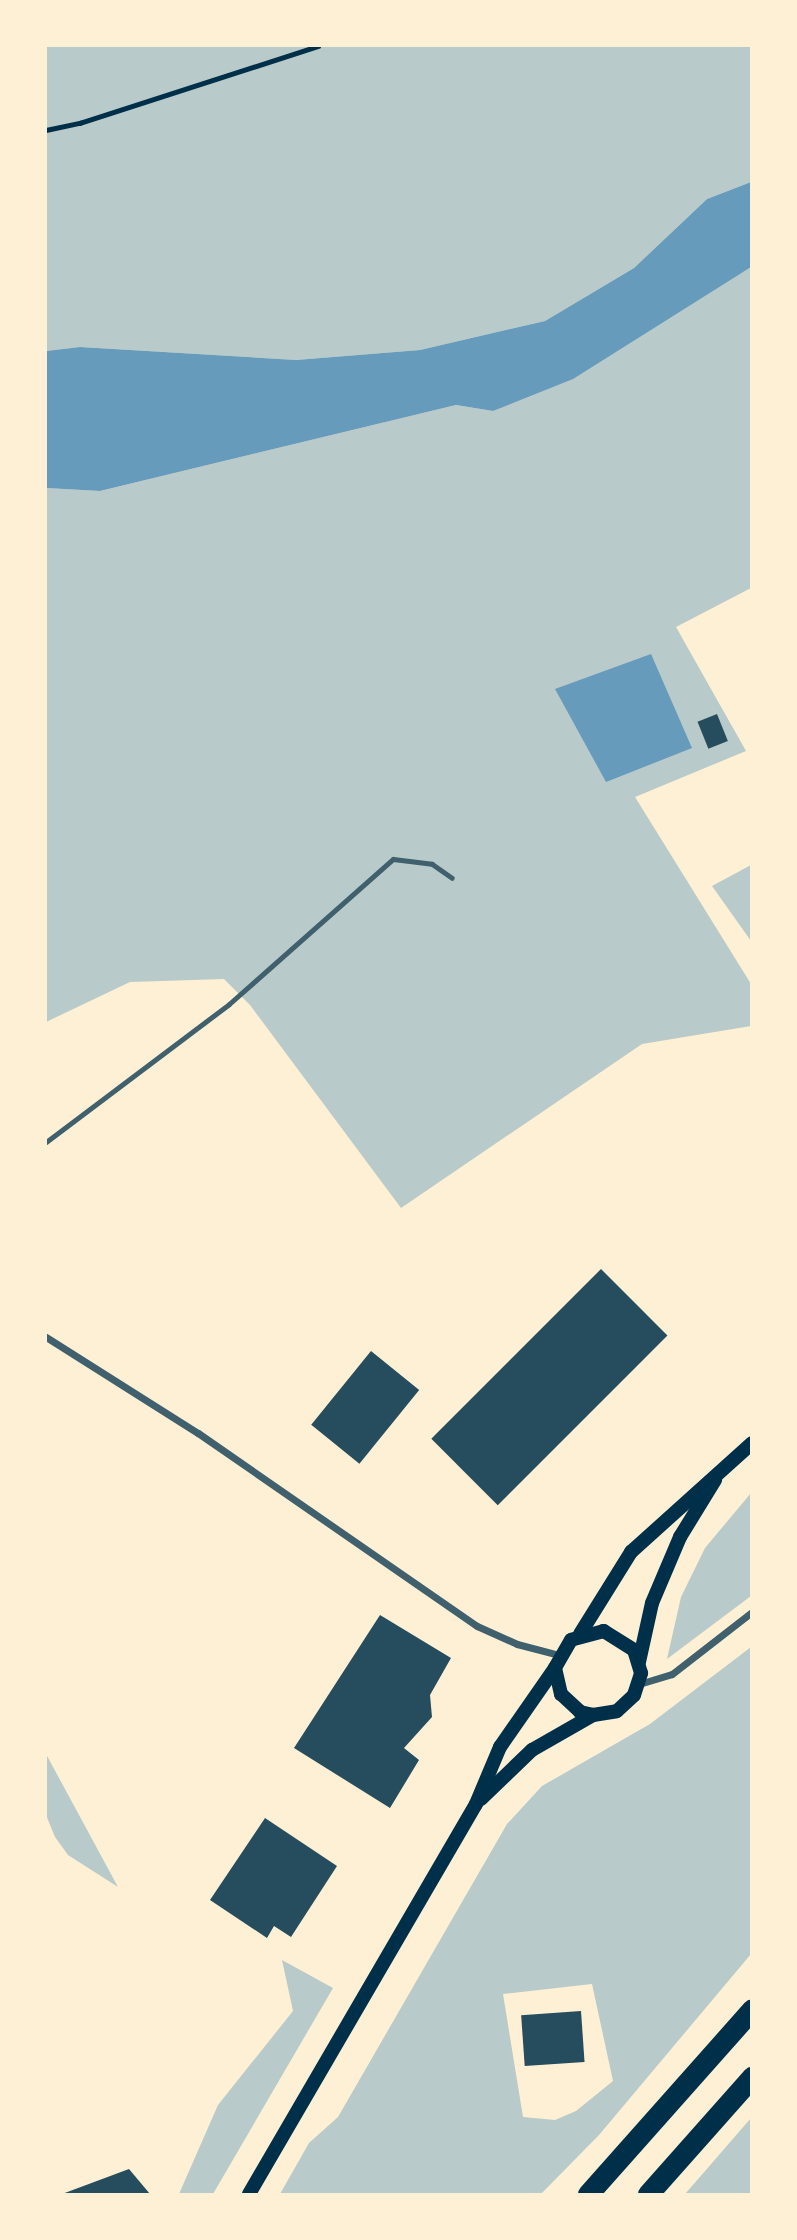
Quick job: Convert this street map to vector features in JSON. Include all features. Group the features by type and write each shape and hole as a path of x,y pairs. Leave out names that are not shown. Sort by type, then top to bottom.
{"highway":[{"path":"588,2194 751,2009"},
{"path":"648,2194 751,2077"}],"main road":[{"path":"249,2194 476,1804 500,1747 557,1662 580,1634 631,1552 751,1443"},
{"path":"476,1804 532,1750 593,1715 627,1704 639,1684 639,1662 652,1603 680,1537 721,1469"},
{"path":"580,1634 604,1631 616,1634 639,1662"},
{"path":"557,1662 561,1694 580,1712 593,1715"}],"street":[{"path":"46,1337 198,1433 477,1626 557,1662"},
{"path":"639,1684 672,1674 751,1612"}],"lane":[{"path":"46,1142 229,1004 393,859 432,864 452,878"}],"path":[{"path":"46,130 80,123 318,46"}],"shaded area":[{"path":"46,46 751,46 751,182 707,199 634,268 545,321 420,350 296,360 80,347 46,351"},
{"path":"751,267 751,588 676,627 746,751 635,797 751,984 751,1026 642,1044 401,1208 250,1005 224,979 130,982 46,1022 46,488 100,491 456,405 493,411"},
{"path":"752,865 751,941 712,886"},
{"path":"751,1493 751,1596 667,1659 681,1597 705,1548"},
{"path":"751,1647 751,1954 599,2135 541,2194 280,2194 309,2143 338,2117 507,1824 542,1786 650,1724","holes":["592,1984 613,2081 576,2111 555,2120 523,2117 503,1994"]},
{"path":"46,1754 118,1887 68,1855 55,1837 46,1815"},
{"path":"282,1960 333,1988 213,2194 179,2194 218,2105 293,2011"},
{"path":"751,2118 751,2194 685,2194 699,2178"}],"water":[{"path":"751,182 751,267 573,379 493,411 456,405 100,491 46,488 46,351 80,347 296,360 420,350 545,321 634,268 707,199"},
{"path":"651,654 692,748 606,782 555,689"}],"building":[{"path":"717,714 728,741 708,749 698,722"},
{"path":"601,1269 667,1335 498,1505 431,1439"},
{"path":"371,1351 419,1390 359,1464 311,1425"},
{"path":"380,1615 451,1658 430,1695 432,1717 404,1748 419,1760 390,1808 294,1748"},
{"path":"265,1818 337,1866 291,1937 274,1926 267,1938 210,1900"},
{"path":"581,2011 585,2062 525,2066 521,2015"},
{"path":"129,2169 150,2194 62,2194"}]}
